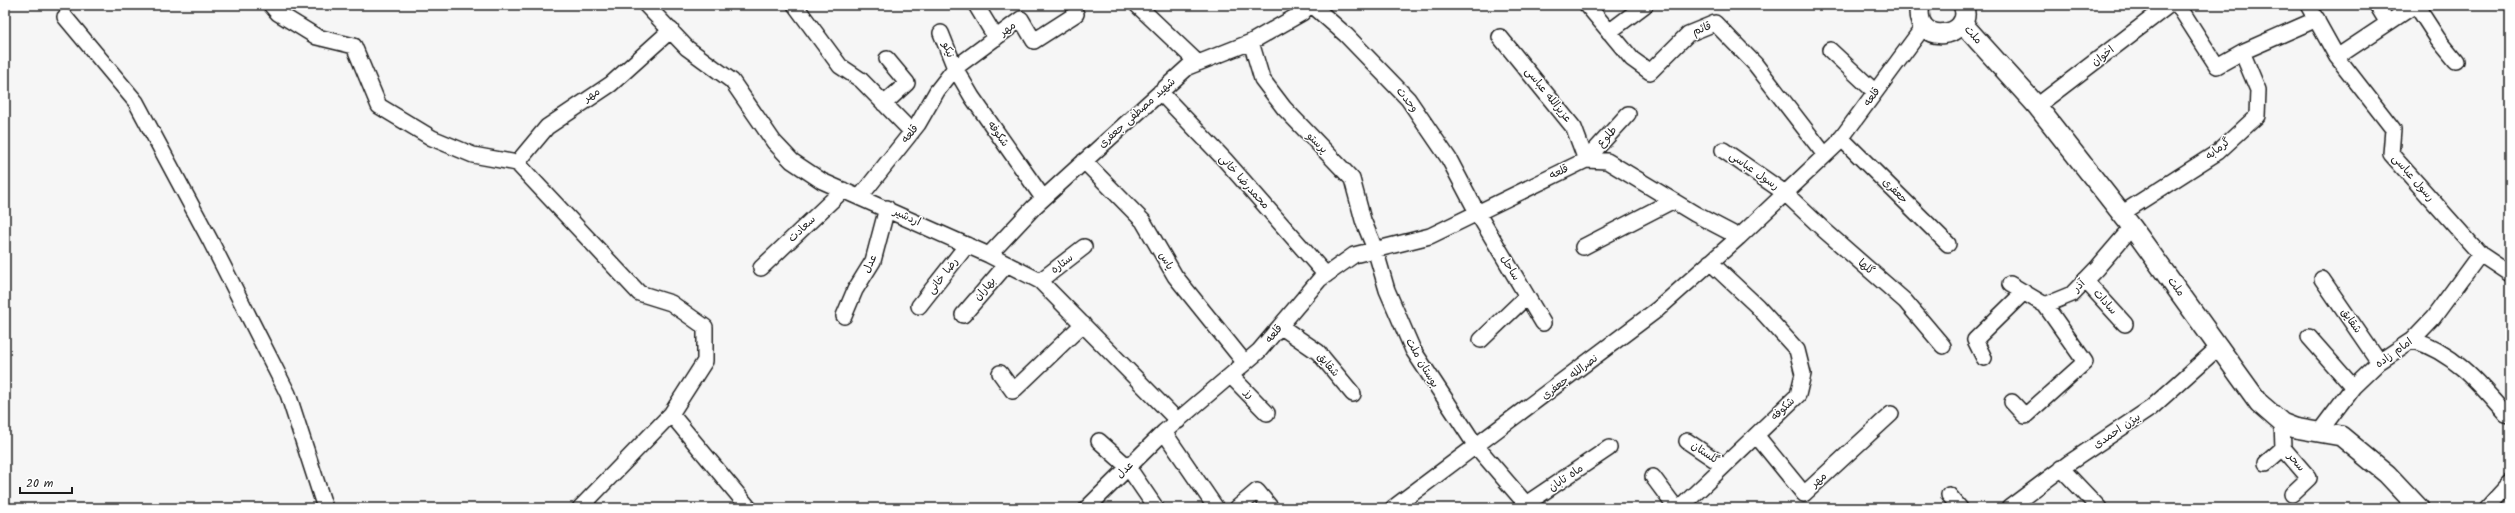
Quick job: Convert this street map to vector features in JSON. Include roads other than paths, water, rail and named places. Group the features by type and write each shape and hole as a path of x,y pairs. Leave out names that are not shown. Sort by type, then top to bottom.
{"street":[{"path":"271,5 278,13 317,37 354,46 379,106 432,138 473,155 517,163 639,293 671,303 705,327 705,361 671,414 580,508"},
{"name":"اردشیر","path":"646,5 687,48 732,82 774,142 792,161 822,181 887,208 989,255 1040,281 1178,421"},
{"path":"795,5 840,66 861,80 912,132"},
{"path":"976,5 996,38"},
{"path":"1137,5 1198,63"},
{"name":"شهید مصطفی جعفری","path":"989,255 1043,198 1188,67 1251,42 1302,13 1311,5"},
{"name":"وحدت","path":"1311,5 1346,36 1408,99 1449,159 1478,214"},
{"path":"1609,32 1645,5"},
{"path":"1920,5 1918,14 1924,26 1933,33 1944,34 1954,31 1962,14"},
{"name":"اخوان","path":"2037,106 2169,5"},
{"path":"2178,5 2217,66 2242,52 2317,19"},
{"name":"رسول عباسی","path":"2308,5 2337,57 2393,130 2391,154 2480,254 2510,274"},
{"path":"2376,5 2388,23"},
{"path":"2337,57 2415,5 2438,39 2456,61"},
{"name":"قائم","path":"1591,6 1609,32 1632,60 1650,72 1688,34 1715,23 1755,64 1824,155"},
{"name":"مهر","path":"954,68 1021,19 1034,41 1076,14"},
{"name":"ملت","path":"1962,14 2037,106 2126,220 2220,346 2259,403 2282,423 2295,428 2320,431 2341,436 2387,474 2419,508"},
{"path":"65,17 136,102 211,242 288,394 325,508"},
{"name":"قلعه","path":"1164,432 1259,351 1326,275 1354,255 1430,236 1478,214 1586,160 1607,161 1672,201 1739,237 1841,138 1924,26"},
{"name":"مهر","path":"517,163 547,127 611,84 671,30"},
{"name":"نیکو","path":"941,33 954,68"},
{"name":"عزیزالله عباسی","path":"1500,36 1574,128 1586,160"},
{"name":"پرستو","path":"1251,42 1262,79 1266,85 1284,108 1352,179 1363,220 1375,249"},
{"path":"1830,50 1875,92"},
{"name":"گرمابه","path":"2126,220 2218,152 2257,116 2258,90 2242,52"},
{"path":"884,104 907,83 887,59"},
{"name":"قلعه","path":"860,197 912,132 954,68"},
{"name":"شکوفه","path":"954,68 972,97 1043,198"},
{"name":"محمدرضا خانی","path":"1160,92 1225,160 1326,275"},
{"name":"طلوع","path":"1586,160 1628,114"},
{"name":"جعفری","path":"1841,138 1948,244"},
{"name":"رسول عباسی","path":"1723,150 1785,193"},
{"name":"یاس","path":"1084,161 1143,221 1175,276 1244,363"},
{"name":"سعادت","path":"761,268 843,190"},
{"name":"گلها","path":"1785,193 1905,302 1943,346"},
{"path":"1583,247 1672,201"},
{"name":"عدل","path":"844,316 855,290 873,261 887,208"},
{"name":"ساحل","path":"1478,214 1543,323"},
{"name":"آذر","path":"2045,305 2072,294 2085,280 2126,220"},
{"name":"نصرالله جعفری","path":"1394,508 1658,309 1739,237"},
{"name":"رضا خانی","path":"919,306 967,245"},
{"name":"ستاره","path":"1040,281 1084,247"},
{"name":"بوستان ملت","path":"1375,249 1387,290 1413,350 1476,446"},
{"name":"امام زاده","path":"2320,431 2353,387 2379,362 2412,340 2432,318 2480,254"},
{"name":"شکوفه","path":"1680,508 1798,395 1803,374 1797,350 1757,306 1710,262"},
{"name":"بهاران","path":"963,315 1007,264"},
{"name":"شقایق","path":"2322,279 2379,362"},
{"name":"سادات","path":"2085,280 2125,324"},
{"path":"2010,284 2045,305 2085,362 2024,416 2012,402"},
{"path":"1984,358 1975,340 2024,292"},
{"path":"1481,340 1526,296"},
{"path":"1000,373 1013,390 1083,324"},
{"name":"شقایق","path":"1280,326 1318,352 1353,394"},
{"path":"2309,337 2353,387"},
{"path":"2412,340 2432,346 2463,368 2506,414 2510,415"},
{"name":"بیژن احمدی","path":"2009,508 2061,468 2151,408 2220,346"},
{"name":"رز","path":"1231,376 1267,413"},
{"path":"671,414 749,508"},
{"name":"مهر","path":"1756,435 1804,494 1891,414"},
{"name":"سحر","path":"2282,423 2283,448 2309,478 2292,494"},
{"path":"1164,432 1216,508"},
{"name":"عدل","path":"1086,508 1164,432"},
{"path":"1099,441 1128,467 1156,508"},
{"name":"گلستان","path":"1687,441 1724,466"},
{"name":"ماه تابان","path":"1476,446 1526,504 1609,448"},
{"path":"2266,464 2283,448"},
{"path":"2061,468 2099,508"},
{"path":"1653,477 1676,508"},
{"path":"2487,508 2510,483"},
{"path":"1237,508 1256,491 1271,508"},
{"path":"1949,495 1960,508"}]}
